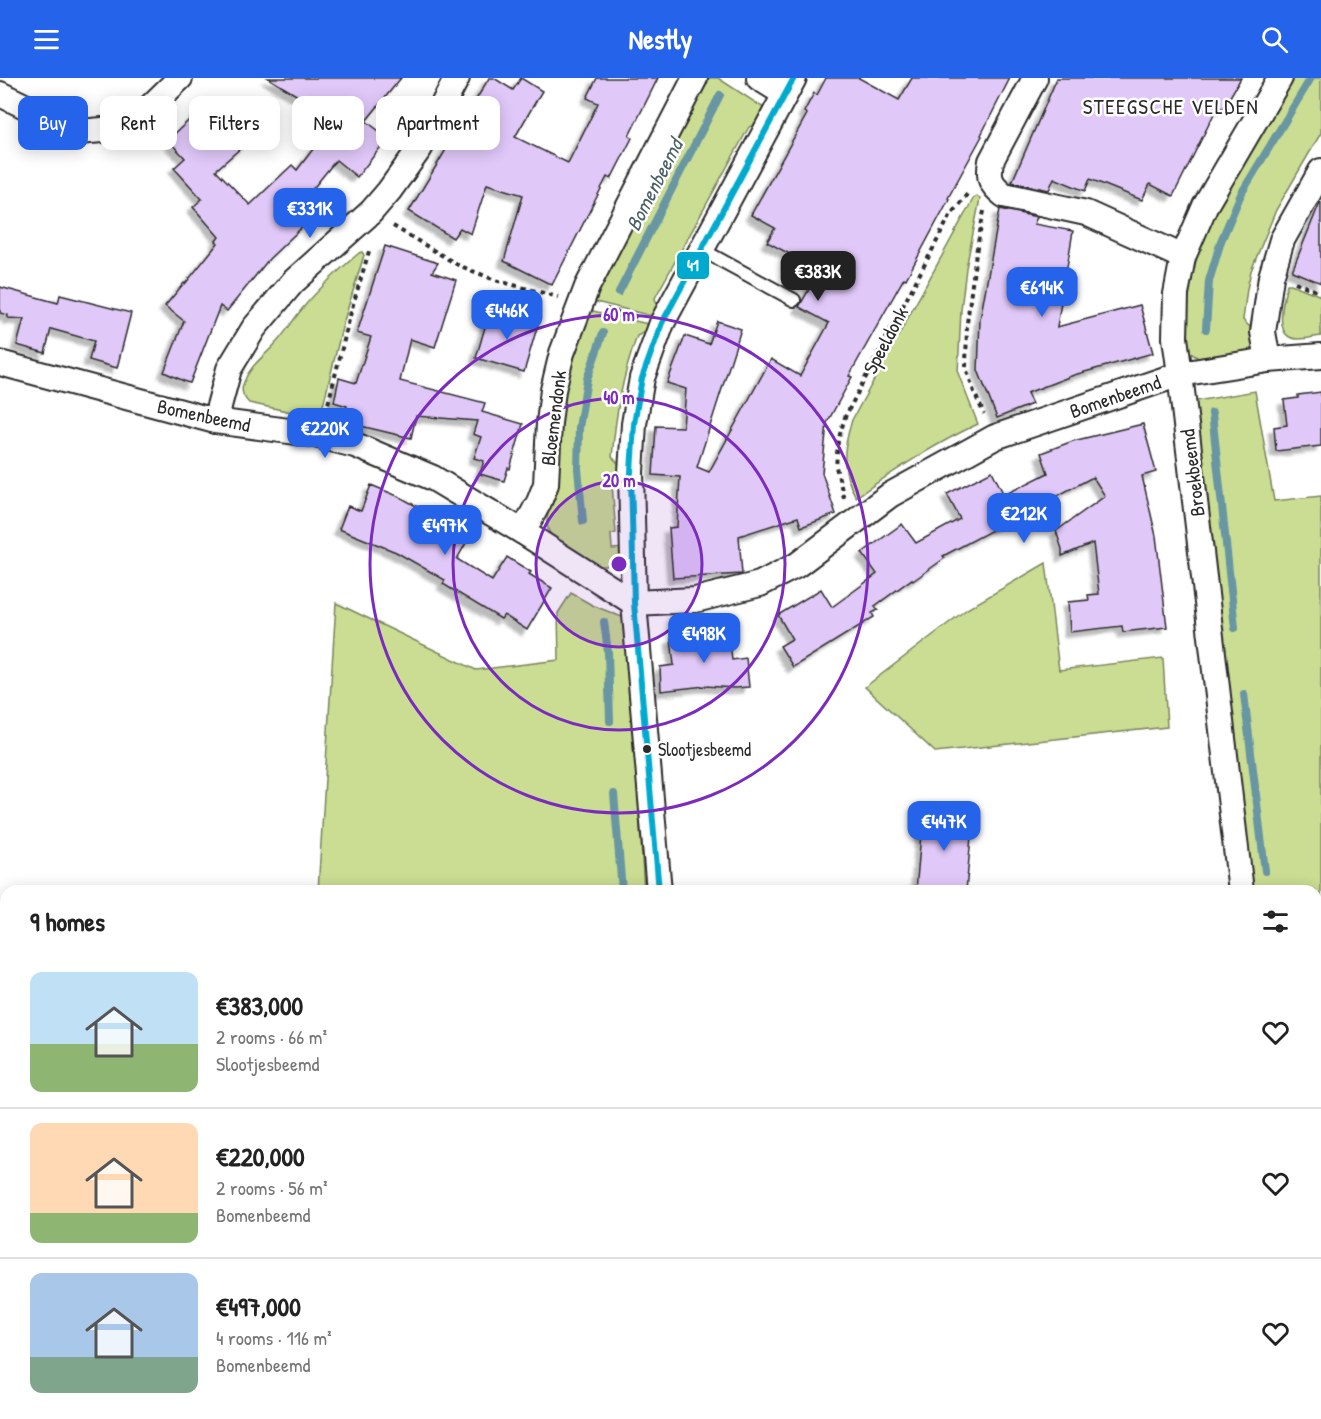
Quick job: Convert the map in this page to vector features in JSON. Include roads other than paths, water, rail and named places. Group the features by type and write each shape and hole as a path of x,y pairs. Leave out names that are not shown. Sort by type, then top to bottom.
{"street":[{"path":"0,94 78,132 115,129 146,111 180,78"},
{"path":"215,422 230,369 254,328 293,282 371,212 389,191 420,148 457,78"},
{"name":"Bloemendonk","path":"523,532 546,484 553,390 562,353 587,287 695,78"},
{"path":"658,885 634,603 631,472 634,424 642,378 662,323 790,86 759,78"},
{"path":"1035,78 992,162 990,179 996,188 1004,195 1086,213 1183,257"},
{"name":"Broekbeemd","path":"1240,885 1175,338 1176,294 1183,257 1206,206 1280,78"},
{"path":"1268,360 1263,332 1271,277 1282,240 1321,171"},
{"name":"Bomenbeemd","path":"0,363 215,422 320,436 356,445 433,478 634,603 695,600 760,584 797,565 891,495 994,437 1180,374 1268,360 1321,356"}],"lane":[{"path":"702,250 794,300"}],"waterway":[{"path":"1206,329 1209,281 1221,241 1241,194 1311,78"},
{"name":"Bomenbeemd","path":"619,292 720,95"},
{"path":"583,521 578,469 579,428 587,379 603,333"},
{"path":"1212,413 1235,628"},
{"path":"604,622 608,652 610,721"},
{"path":"1244,694 1265,871"},
{"path":"614,794 622,885"}],"place":[{"name":"Slootjesbeemd","path":"647,749"}],"district":[{"name":"STEEGSCHE VELDEN","path":"1171,106"}]}
